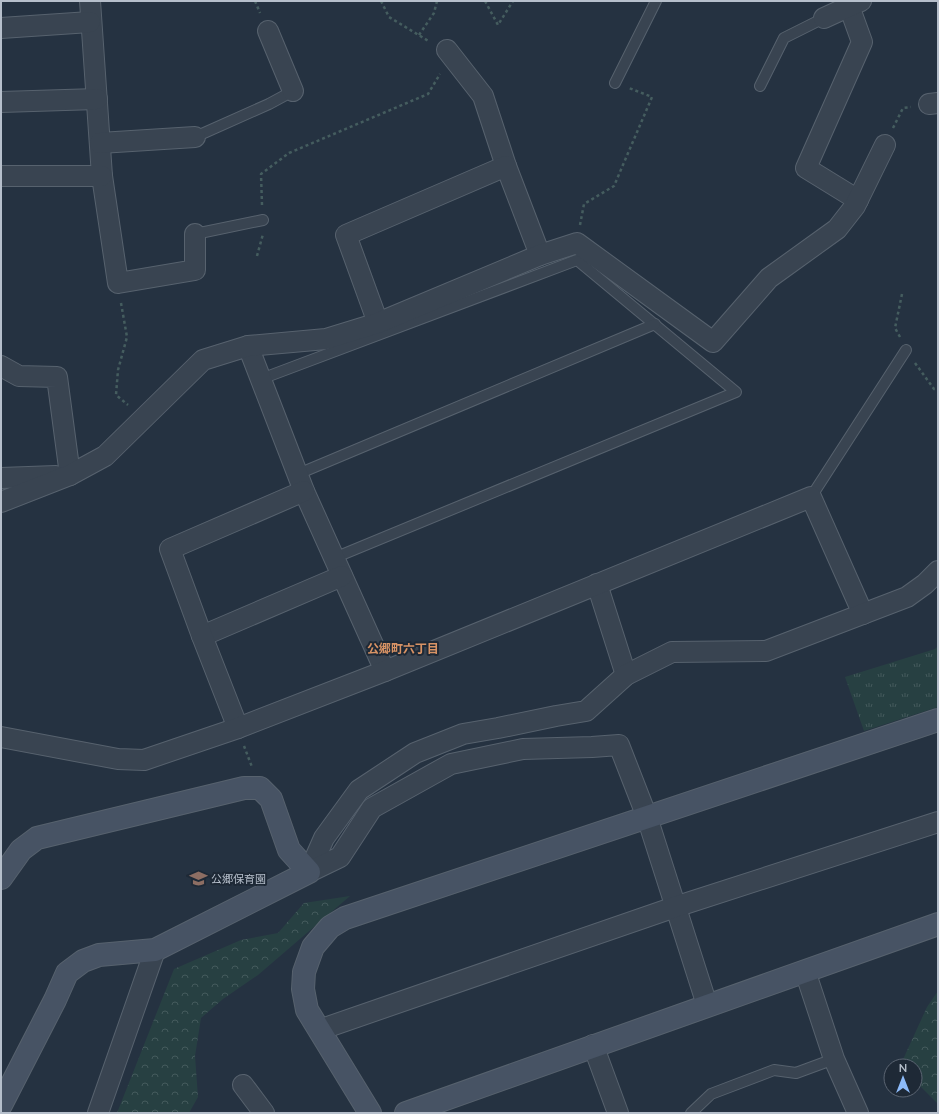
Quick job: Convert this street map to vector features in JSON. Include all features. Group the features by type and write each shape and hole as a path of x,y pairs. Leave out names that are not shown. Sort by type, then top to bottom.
{"street":[{"path":"90,1 90,22 102,176 118,283 196,270 195,234"},
{"path":"824,18 855,4 862,42 806,168 858,200"},
{"path":"1,28 90,22"},
{"path":"268,31 293,91"},
{"path":"436,47 483,96 506,166 540,255"},
{"path":"1,102 97,99"},
{"path":"100,143 196,137"},
{"path":"1,502 70,475 105,456 203,360 248,346 326,340 378,323 540,255 577,243 714,342 768,278 837,229 855,206 885,145"},
{"path":"378,323 346,235 506,166"},
{"path":"1,176 102,176"},
{"path":"248,346 301,482 385,671"},
{"path":"1,366 19,376 57,376 70,475"},
{"path":"1,478 70,475"},
{"path":"238,728 170,549 301,482"},
{"path":"1,737 118,759 144,760 238,728 385,671 811,497 863,614"},
{"path":"308,872 324,838 360,790 415,753 463,734 586,711 626,675 672,652 766,651 907,596 925,584 938,571"},
{"path":"202,636 342,576"},
{"path":"597,584 626,675"},
{"path":"370,1113 307,1010 303,989 304,972 314,947 330,927 345,918 938,720"},
{"path":"1,1105 67,973 84,961 99,955 155,950 340,857 372,808 451,764 523,749 619,745 647,817 707,1005"},
{"path":"1,878 20,850 37,838 244,788 260,788 271,799 289,850 308,872"},
{"path":"319,1030 675,907 938,822"},
{"path":"406,1113 938,924"},
{"path":"98,1113 155,950"},
{"path":"805,971 834,1059 858,1113"},
{"path":"593,1046 618,1113"},
{"path":"243,1084 264,1113"}],"lane":[{"path":"616,83 656,1"},
{"path":"760,86 784,38 824,18"},
{"path":"196,137 269,104 293,91"},
{"path":"195,234 263,220"},
{"path":"261,378 577,260 736,392 334,558"},
{"path":"301,482 655,324"},
{"path":"811,497 906,350"},
{"path":"691,1113 711,1094 774,1070 796,1073 834,1059"}],"path":[{"path":"381,1 389,17 436,47"},
{"path":"419,35 434,13 437,1"},
{"path":"485,1 498,25 513,1"},
{"path":"257,256 264,233 261,174 289,153 428,94 441,71"},
{"path":"577,243 584,204 614,186 652,97 616,83"},
{"path":"885,145 903,108 933,103"},
{"path":"118,283 127,337 118,370 116,394 143,418"},
{"path":"238,728 260,788"}],"green space":[{"path":"938,646 938,707 864,731 845,677 935,649"},
{"path":"350,896 258,975 223,999 201,1018 195,1056 198,1097 189,1113 117,1113 174,969 241,940 278,933 304,903"},
{"path":"938,991 938,1104 923,1089 923,1058 904,1058 927,1007"}],"place":[{"name":"公郷保育園","path":"198,878"}],"district":[{"name":"公郷町六丁目","path":"403,648"}]}
